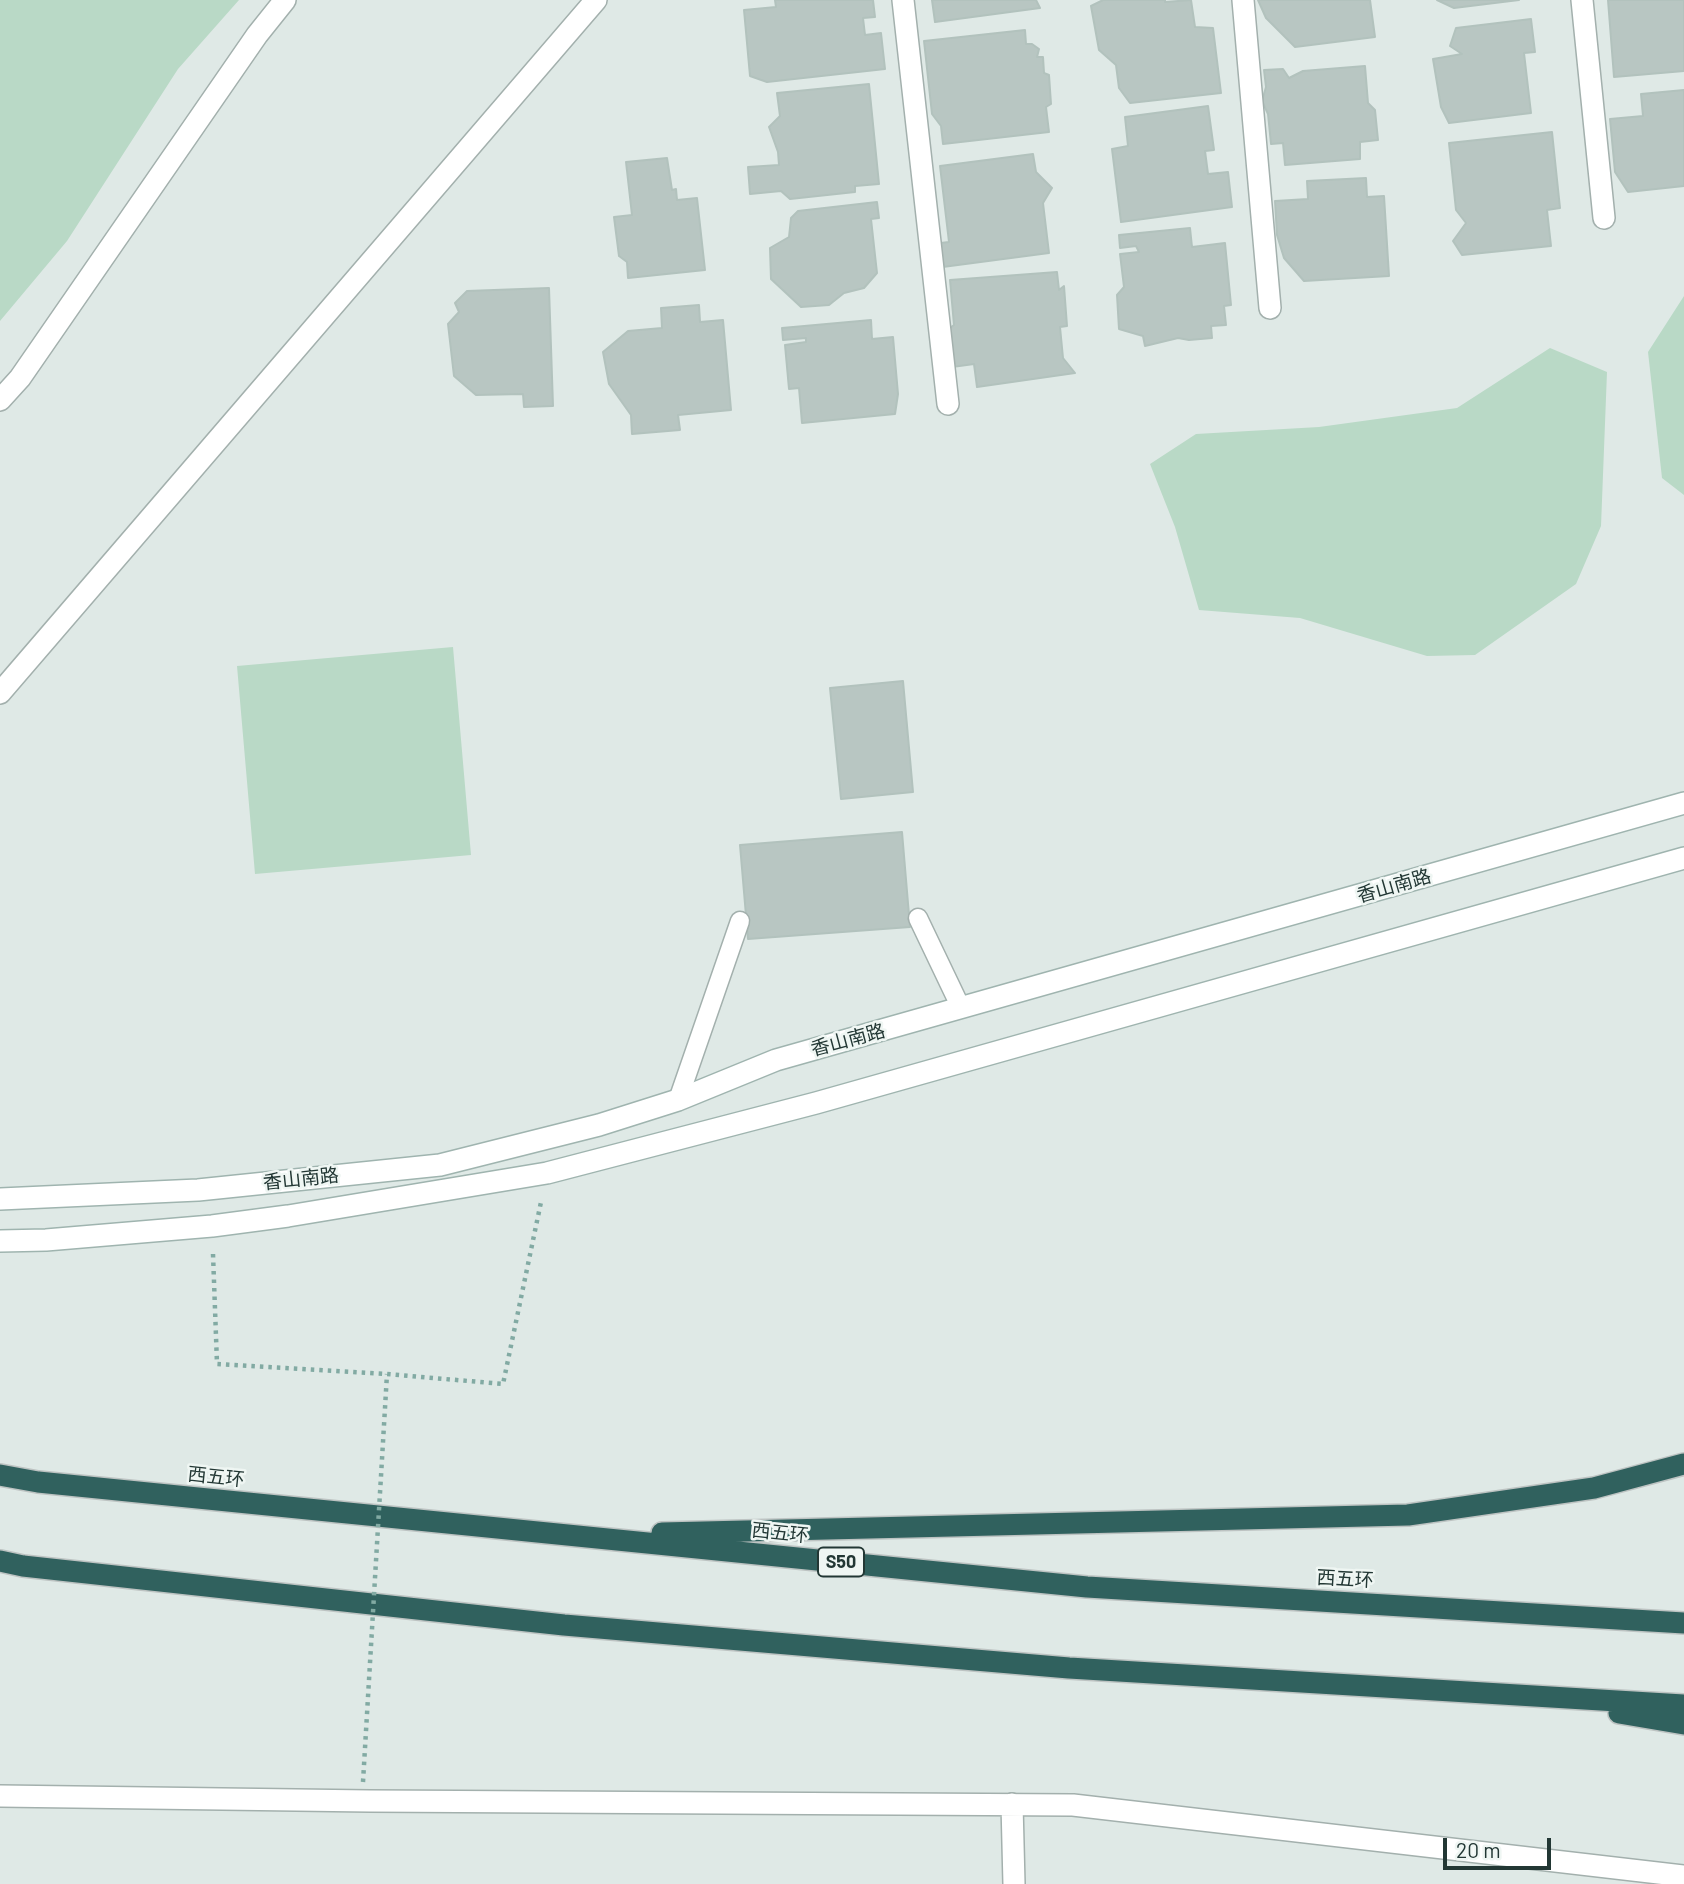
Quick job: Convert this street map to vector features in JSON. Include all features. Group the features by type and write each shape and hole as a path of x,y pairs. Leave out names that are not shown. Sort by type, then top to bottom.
{"highway":[{"path":"572,1535 1408,1515 1594,1488 1684,1464"},
{"name":"西五环","path":"0,1475 38,1482 1087,1587 1684,1623"},
{"path":"0,1562 564,1625 1069,1668 1684,1705"},
{"path":"1531,1697 1684,1724"}],"street":[{"path":"0,400 20,378 257,35 285,0"},
{"path":"0,693 596,0"},
{"path":"903,0 948,404"},
{"path":"1243,0 1270,308"},
{"path":"1582,0 1604,218"},
{"name":"香山南路","path":"0,1199 198,1190 440,1165 599,1125 678,1100 776,1060 1684,803"},
{"name":"香山南路","path":"0,1241 46,1240 212,1226 547,1173 829,1099 1684,858"},
{"path":"0,1796 1073,1805 1684,1876"},
{"path":"1012,1804 1014,1884"}],"lane":[{"path":"918,918 961,1008"},
{"path":"678,1100 740,921"}],"path":[{"path":"212,1226 217,1364 503,1384 547,1173"},
{"path":"363,1782 387,1374"}],"green space":[{"path":"0,0 239,0 178,69 67,241 0,321"},
{"path":"1684,296 1684,495 1662,478 1648,352"},
{"path":"1550,348 1607,372 1601,526 1576,584 1475,655 1427,656 1300,618 1199,610 1175,527 1150,464 1196,434 1319,427 1457,408"},
{"path":"453,647 471,855 255,874 237,666"}],"building":[{"path":"775,0 873,0 875,17 863,18 865,35 881,33 885,69 767,82 750,76 744,10 776,7"},
{"path":"932,0 1036,0 1040,8 935,22"},
{"path":"1103,0 1191,0 1195,27 1213,28 1221,93 1130,103 1119,88 1116,65 1099,50 1091,6"},
{"path":"1258,0 1370,0 1375,37 1295,47 1266,18"},
{"path":"1437,0 1519,0 1454,8"},
{"path":"1608,0 1684,0 1684,71 1614,77"},
{"path":"1531,19 1535,52 1524,53 1531,113 1449,123 1441,107 1433,59 1462,54 1450,46 1456,28"},
{"path":"1025,30 1026,44 1032,44 1039,49 1037,57 1043,57 1044,73 1049,75 1051,104 1046,107 1049,132 943,144 941,126 932,114 924,41"},
{"path":"1365,66 1368,103 1375,110 1378,140 1360,142 1360,159 1285,165 1283,143 1271,144 1268,114 1262,101 1266,87 1264,70 1283,69 1289,78 1303,71"},
{"path":"869,84 879,184 855,186 855,192 790,199 781,191 750,194 748,167 779,165 778,152 769,127 780,116 777,93"},
{"path":"1684,90 1684,186 1628,192 1615,172 1610,119 1643,116 1641,94"},
{"path":"1208,106 1214,150 1205,151 1208,174 1228,172 1232,207 1121,222 1112,149 1128,146 1125,117"},
{"path":"1552,132 1560,208 1547,210 1551,246 1462,255 1453,241 1466,223 1456,210 1449,143"},
{"path":"1033,154 1036,172 1052,188 1043,203 1049,253 935,268 932,244 949,242 940,166"},
{"path":"667,158 672,190 676,189 677,200 697,198 705,270 628,278 627,262 619,256 614,217 632,215 626,162"},
{"path":"1366,178 1367,197 1384,196 1389,276 1304,281 1284,258 1277,235 1275,201 1308,199 1307,181"},
{"path":"877,202 879,218 871,219 877,273 864,288 844,293 829,305 801,307 771,279 770,248 789,237 791,218 798,211"},
{"path":"1190,228 1192,247 1225,243 1231,305 1224,306 1226,325 1211,326 1212,338 1178,338 1145,346 1143,336 1119,329 1117,295 1124,287 1120,254 1139,252 1136,246 1120,248 1119,235"},
{"path":"1057,272 1059,290 1064,286 1067,326 1060,327 1063,358 1075,373 977,387 974,364 952,367 947,330 954,325 950,280"},
{"path":"549,288 553,406 524,407 523,394 476,395 454,376 448,324 459,312 455,303 467,291"},
{"path":"699,305 700,322 723,320 731,410 678,415 680,430 632,434 631,415 609,384 603,352 628,331 662,328 661,308"},
{"path":"871,320 872,339 893,337 898,394 895,414 802,423 799,388 789,389 785,345 806,342 806,338 783,340 782,328"},
{"path":"903,681 913,792 841,799 830,688"},
{"path":"902,832 910,927 748,939 740,845"}]}
